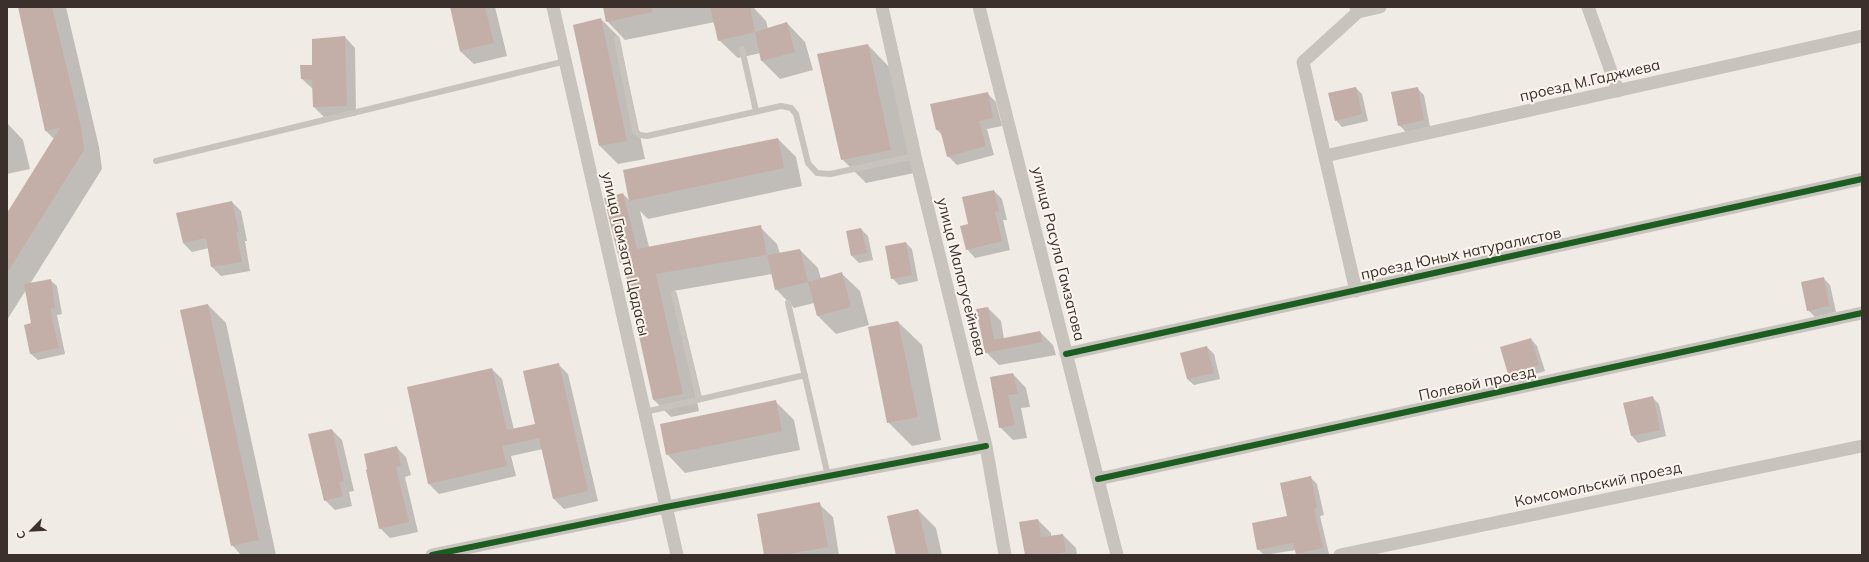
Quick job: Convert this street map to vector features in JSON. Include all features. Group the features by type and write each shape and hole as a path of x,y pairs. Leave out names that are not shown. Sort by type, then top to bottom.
{"street":[{"name":"улица Гамзата Цадасы","path":"553,7 677,555"},
{"name":"улица Малагусейнова","path":"882,7 915,156 986,446 1005,555"},
{"name":"улица Расула Гамзатова","path":"979,7 1117,555"},
{"path":"1356,291 1303,62 1357,9 1380,7"},
{"path":"1588,7 1618,91"},
{"name":"проезд М.Гаджиева","path":"1325,156 1862,36"},
{"name":"проезд Юных натуралистов","path":"1066,354 1862,180"},
{"name":"Полевой проезд","path":"1098,480 1862,313"},
{"path":"432,555 666,507 986,446"},
{"name":"Комсомольский проезд","path":"1340,555 1862,446"}],"lane":[{"path":"617,39 635,131 640,136 647,136 781,106 791,108 796,114 808,163 817,173 830,174 915,156"},
{"path":"742,49 756,111"},
{"path":"156,161 566,61"},
{"path":"674,294 699,398"},
{"path":"788,303 828,476"},
{"path":"645,412 699,398 805,375"}],"building":[{"path":"18,7 52,7 81,127 84,150 7,273 7,213 60,128 45,131"},
{"path":"450,7 485,7 494,43 460,51"},
{"path":"603,7 652,7 652,12 606,22"},
{"path":"710,7 750,7 755,32 718,41"},
{"path":"601,18 627,141 599,146 573,25"},
{"path":"787,22 795,52 761,61 755,32"},
{"path":"345,36 347,106 313,107 312,80 301,79 300,65 312,65 312,39"},
{"path":"868,44 891,150 841,160 817,54"},
{"path":"1356,87 1362,114 1335,121 1328,93"},
{"path":"1418,87 1424,120 1398,126 1391,92"},
{"path":"988,92 993,118 979,121 986,146 947,157 940,129 936,130 930,104"},
{"path":"778,138 784,168 629,201 623,170"},
{"path":"994,190 999,211 995,212 1002,241 966,250 960,226 968,224 962,197"},
{"path":"623,193 637,249 761,225 767,255 656,274 683,394 653,400 623,262 620,263 604,198"},
{"path":"232,201 239,232 236,232 242,262 211,267 206,238 183,243 176,213"},
{"path":"861,228 867,253 851,256 846,231"},
{"path":"906,242 912,275 891,279 885,246"},
{"path":"800,249 808,282 775,290 767,255"},
{"path":"842,272 851,307 817,316 808,282"},
{"path":"1824,277 1829,306 1807,311 1801,282"},
{"path":"51,279 55,308 50,309 59,348 30,354 24,325 31,323 24,284"},
{"path":"208,304 259,540 231,546 180,310"},
{"path":"988,307 994,340 1040,331 1043,342 985,353 976,309"},
{"path":"898,321 918,417 887,423 868,327"},
{"path":"1531,338 1539,365 1508,374 1500,347"},
{"path":"1207,346 1214,373 1187,379 1180,353"},
{"path":"559,363 588,491 553,499 539,438 502,446 507,466 428,484 407,387 492,368 507,430 535,424 523,371"},
{"path":"1013,373 1018,394 1008,395 1015,425 999,428 990,377"},
{"path":"1653,396 1660,430 1631,436 1623,403"},
{"path":"776,400 782,431 666,455 660,424"},
{"path":"332,429 344,481 339,482 343,496 324,501 308,434"},
{"path":"397,446 401,466 396,467 409,522 379,529 364,454"},
{"path":"1311,476 1317,508 1314,509 1323,548 1296,554 1293,543 1257,550 1252,523 1287,516 1280,483"},
{"path":"820,502 828,547 783,555 764,555 757,514"},
{"path":"918,509 929,555 896,555 887,516"},
{"path":"1038,519 1041,537 1063,534 1066,552 1051,555 1025,555 1019,522"}],"cycle path":[{"path":"1066,354 1862,179"},
{"path":"1098,479 1862,313"},
{"path":"432,555 666,507 986,446"}]}
